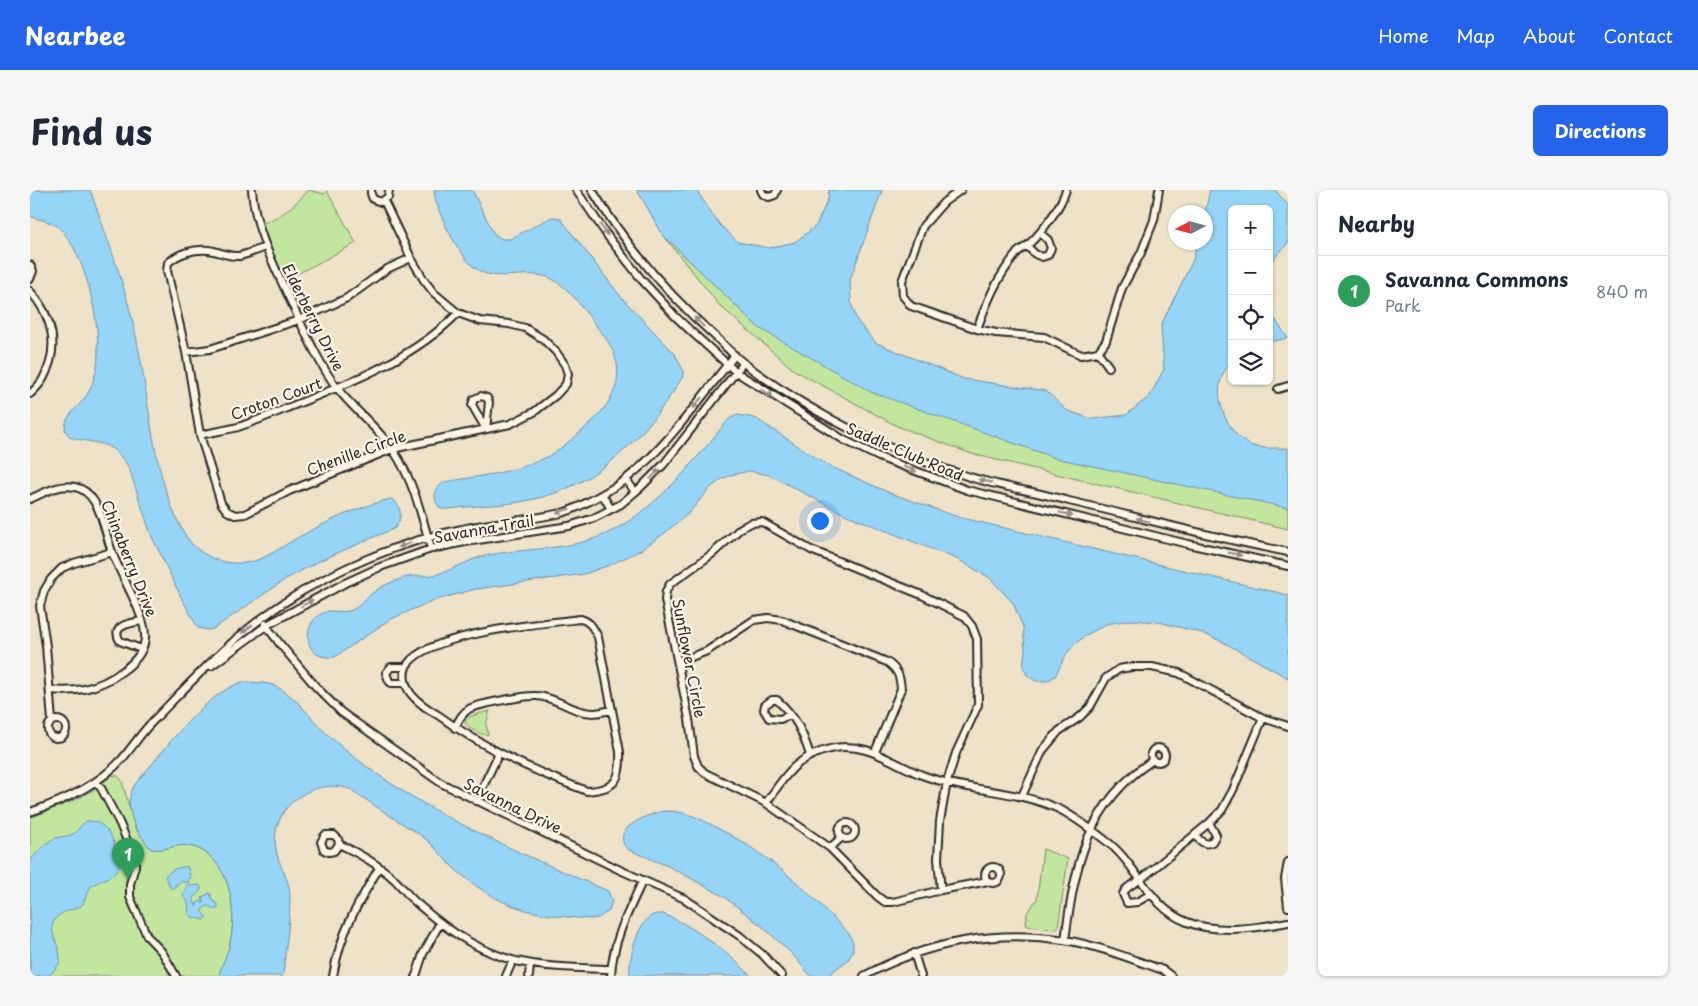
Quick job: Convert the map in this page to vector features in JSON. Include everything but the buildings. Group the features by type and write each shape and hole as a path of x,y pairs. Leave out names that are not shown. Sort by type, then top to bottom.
{"street":[{"name":"Elderberry Drive","path":"252,190 256,220 265,247 299,320 321,363 337,388 392,449 413,491 430,549"},
{"name":"Chenille Circle","path":"265,247 240,256 226,255 209,250 191,252 174,257 168,263 167,271 186,352 200,435 221,503 227,511 235,515 245,514 289,491 392,449 510,424 534,412 556,395 566,384 568,374 565,365 556,352 543,339 526,328 480,321 458,313 434,293 411,258 384,201 378,202 373,200 371,190"},
{"path":"384,201 388,197 389,190"},
{"name":"Saddle Club Road","path":"576,190 609,238 642,280 675,316 727,365 844,440 881,458 967,490 1188,544 1288,566"},
{"name":"Saddle Club Road","path":"592,190 631,247 660,282 704,328 743,363 798,400 850,429 970,478 1070,501 1190,532 1288,552"},
{"path":"761,190 763,194 769,197 775,194 777,190"},
{"path":"961,190 944,202 923,226 902,281 903,296 911,306 977,329 996,333 1044,337 1081,355 1098,352 1106,341 1122,288 1141,253 1154,220 1159,190"},
{"path":"977,329 990,293 999,278 1018,251 1028,246 1040,233 1064,197 1066,190"},
{"path":"1028,246 1035,254 1042,257 1048,255 1051,248 1048,240 1040,233"},
{"path":"186,352 210,349 299,320 347,298 387,269 411,258"},
{"path":"30,265 33,271 30,279"},
{"path":"30,291 39,301 50,322 52,340 50,361 42,381 30,394"},
{"name":"Croton Court","path":"200,435 238,426 337,388 372,372 408,352 445,327 458,313"},
{"path":"1098,352 1109,367"},
{"name":"Savanna Trail","path":"30,812 65,800 96,782 122,759 147,727 238,635 302,591 342,570 377,555 428,538 462,529 545,517 567,511 602,494 626,479 636,472 667,439 735,355"},
{"name":"Savanna Trail","path":"194,678 267,625 345,583 380,567 430,549 569,526 594,518 621,504 664,464 743,363"},
{"path":"1278,389 1288,386"},
{"path":"479,396 486,397 489,402 486,429 473,407 473,400 479,396"},
{"path":"626,479 636,492"},
{"name":"Chinaberry Drive","path":"30,499 44,492 65,486 81,489 88,493 96,503 112,552 142,621 145,633 142,649"},
{"path":"602,494 610,509"},
{"name":"Sunflower Circle","path":"942,890 938,859 940,821 947,782 956,753 978,705 977,638 972,626 964,616 922,595 811,550 762,522 752,523 741,528 712,554 670,584 666,591 665,600 690,718 694,756 698,766 705,773 766,803 830,848 877,896 886,902 988,881"},
{"path":"1188,544 1190,532"},
{"path":"52,722 46,646 40,606 44,591 51,579 62,568 112,552"},
{"path":"678,662 707,651 754,620 768,618 782,620 887,662 897,669 901,689 875,752"},
{"name":"Savanna Drive","path":"261,619 317,688 341,712 441,783 643,880 685,898 715,917 755,949 782,976"},
{"path":"581,619 588,621 598,637 620,752 621,769 616,780 608,787 587,792 499,753 455,728 418,702 405,683 406,667 413,658 426,650 478,632 530,624 581,619"},
{"path":"50,690 81,689 98,685 129,666 142,649 120,641 117,633 118,629 122,626 142,621"},
{"path":"405,683 391,683 388,681 386,673 391,667 406,667"},
{"path":"1022,796 1043,750 1059,731 1080,717 1090,707 1106,678 1119,669 1152,667 1179,674 1263,718 1288,726"},
{"path":"455,728 461,716 468,709 528,697 548,698 586,712 593,713 612,710"},
{"path":"790,715 800,727 810,755"},
{"path":"1151,894 1132,904 1127,903 1123,894 1124,891 1195,835 1222,810 1234,790 1263,718"},
{"path":"766,803 790,769 810,755 832,748 853,746 875,752 922,775 947,782 1022,796 1062,811 1108,842 1127,862 1151,894 1170,913 1188,922 1212,927 1241,929 1288,922"},
{"path":"476,800 499,753"},
{"path":"1065,940 1072,888 1080,858 1091,830 1113,794 1135,772 1153,760"},
{"path":"96,782 119,822 135,859 130,884 130,897 147,936 162,952 176,976"},
{"path":"1195,835 1207,844 1212,842 1216,835 1209,823"},
{"path":"830,848 842,837"},
{"path":"339,844 358,853 393,878 440,923 479,947 513,960 530,964 611,972 615,948 622,927 643,880"},
{"path":"1288,862 1285,885 1288,907"},
{"path":"333,976 335,961 345,928 379,868"},
{"path":"416,976 422,954 440,923"},
{"path":"864,976 914,953 948,943 978,938 1009,936 1065,940 1163,970 1171,976"},
{"path":"914,953 921,976"},
{"path":"506,976 513,960"},
{"path":"529,976 530,964"}],"green space":[{"path":"309,190 324,194 327,191 356,243 282,282 258,225 286,211"},
{"path":"663,235 759,328 1288,508 1288,529 972,454 897,426 794,370 720,306"},
{"path":"490,711 486,724 488,735 475,731 465,723 466,718"},
{"path":"112,775 118,776 122,781 135,828 151,849 189,846 203,851 213,859 222,871 228,884 233,914 230,943 219,976 30,976 30,818 75,800 95,789"},
{"path":"1043,849 1068,859 1058,927 1054,929 1026,926 1027,913 1037,899"}],"water":[{"path":"30,190 90,190 129,306 138,346 154,441 165,489 189,541 202,553 218,560 236,563 252,562 332,520 355,510 390,499 395,501 400,511 400,518 395,528 319,561 286,579 213,629 198,628 151,535 129,468 122,458 110,447 70,437 65,430 69,417 86,397 94,378 98,343 96,321 86,276 78,256 58,227 30,216"},
{"path":"434,190 472,190 494,234 502,239 510,239 552,217 560,218 621,297 675,354 683,370 683,376 669,397 638,437 599,470 578,483 555,493 510,503 441,509 436,501 436,491 445,482 521,467 545,458 559,449 582,431 605,407 617,382 618,370 615,356 609,343 578,302 560,284 544,276 492,275 474,267 461,252 448,231 438,209"},
{"path":"637,190 696,190 720,225 738,242 769,248 795,242 816,226 828,199 829,190 882,190 850,280 851,303 857,321 876,343 964,379 1046,391 1066,410 1091,419 1126,415 1150,396 1164,369 1161,325 1193,260 1195,250 1213,250 1213,205 1207,205 1210,190 1275,190 1288,205 1288,243 1273,260 1273,205 1228,205 1228,366 1224,371 1220,383 1220,395 1222,408 1227,420 1243,440 1256,447 1288,448 1288,508 1055,458 871,392 759,328 663,235"},
{"path":"1273,316 1288,338 1273,341"},
{"path":"737,415 755,418 827,465 890,493 958,517 1288,595 1288,678 1223,642 1202,633 1159,622 1130,620 1106,624 1085,636 1067,653 1055,676 1047,681 1035,681 1027,675 1023,666 1025,651 1023,627 1013,603 990,578 959,560 844,514 769,475 749,471 722,479 710,488 689,513 666,532 639,551 610,565 584,574 476,589 432,601 389,620 335,657 323,657 310,646 309,629 313,621 320,614 330,611 352,610 374,592 392,582 407,577 437,574 483,556 565,546 596,538 612,531 630,520 661,495 690,466 729,419"},
{"path":"242,682 267,684 282,689 350,754 413,797 476,832 608,891 612,901 609,911 598,918 590,919 534,912 503,902 488,894 456,870 424,837 350,789 336,786 321,787 296,799 286,808 279,820 276,834 277,855 288,884 290,896 283,976 219,976 230,943 233,914 228,884 222,871 213,859 203,851 189,846 151,849 136,827 132,818 129,801 135,784 184,726 212,699"},
{"path":"664,811 680,812 701,819 757,851 789,876 849,934 853,943 853,950 849,959 827,976 811,976 791,953 763,927 723,896 670,867 627,849 623,841 623,835 627,829 633,823 649,815"},
{"path":"87,821 95,822 107,830 114,843 121,864 119,869 112,875 91,886 82,905 58,916 52,927 59,952 59,964 49,976 30,976 30,861 50,841 73,834"},
{"path":"187,866 191,878 188,879 189,882 185,883 183,881 171,889 165,876 174,869"},
{"path":"190,884 201,887 200,891 193,898 196,906 201,901 204,903 202,897 210,893 213,901 218,904 218,908 215,910 208,906 202,909 206,917 204,920 192,917 189,914 188,902 182,894 186,890 186,886"},
{"path":"663,914 686,925 710,940 751,976 630,976 630,961 634,943 642,927 651,916"}],"place":[{"name":"Savanna Commons","path":"128,879"}]}
